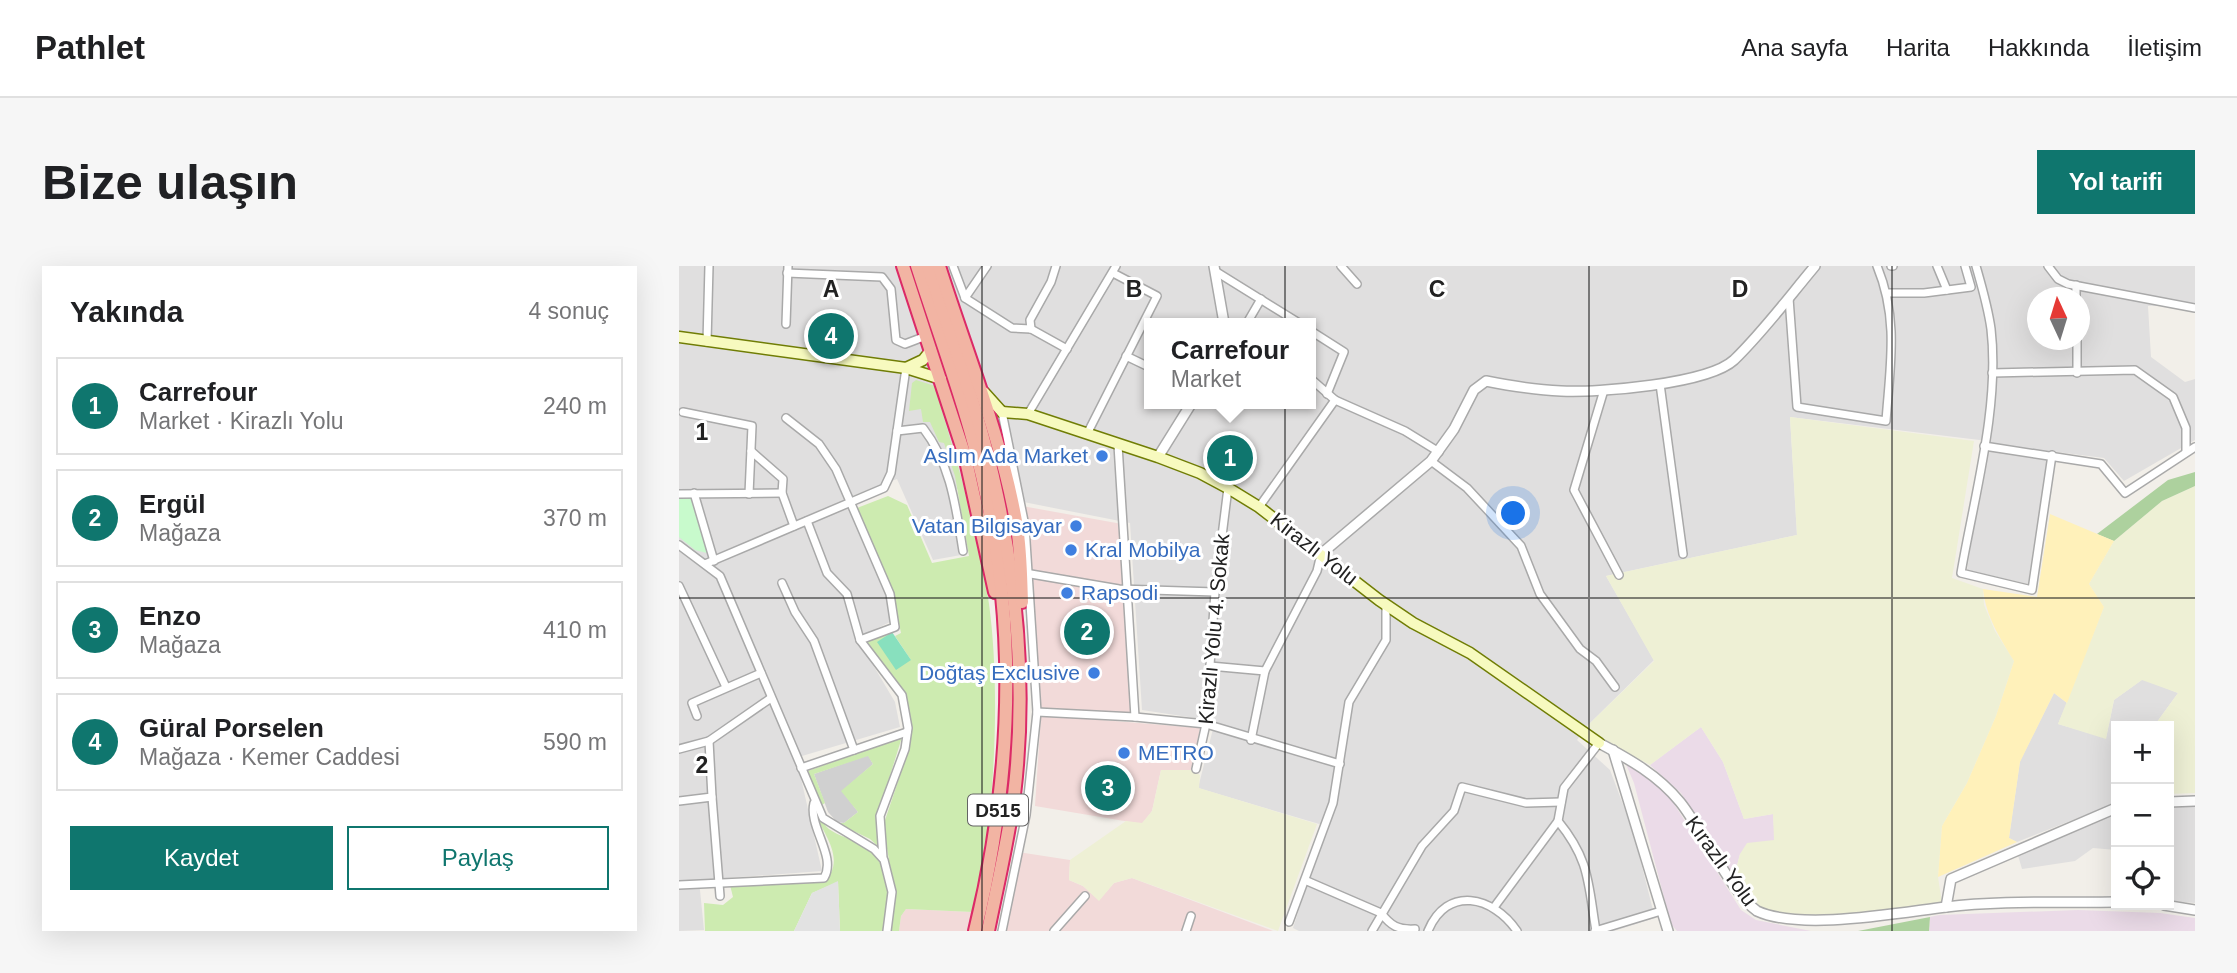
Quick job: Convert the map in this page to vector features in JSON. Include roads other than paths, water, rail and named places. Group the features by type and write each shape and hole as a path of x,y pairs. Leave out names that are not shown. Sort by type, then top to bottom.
{"highway":[{"path":"901,266 941,379 976,499 997,605 1002,681 1001,842"},
{"name":"D515","path":"917,266 992,493"},
{"name":"D515","path":"928,266 975,412 1011,570 1018,648 1018,740 990,931"},
{"path":"939,266 994,432 1025,573 1026,711 1019,798 1001,842"}],"main road":[{"path":"679,337 906,368 941,379"},
{"path":"906,368 923,360 931,350"},
{"path":"977,382 1002,412 994,421 994,432"},
{"name":"Kirazlı Yolu","path":"1002,412 1028,414 1157,457 1199,473 1228,488 1259,507 1386,605 1470,653 1599,743"}],"street":[{"path":"707,342 709,266"},
{"path":"953,266 965,298 1011,328 1031,328 1067,349"},
{"path":"965,298 987,266"},
{"path":"1031,328 1030,320 1051,282 1056,266"},
{"path":"1341,266 1357,284"},
{"path":"1251,740 1265,671 1317,571 1321,554 1431,461 1439,452 1474,390 1486,381 1561,391 1604,390 1660,384 1711,372 1733,361 1789,297 1806,271 1815,266"},
{"path":"1789,297 1797,407 1886,421 1893,321 1888,293 1878,266"},
{"path":"1937,266 1947,290"},
{"path":"1888,293 1971,287 1965,266"},
{"path":"1976,266 1991,331 1992,373 1984,446 1961,573 2032,590 2052,455"},
{"path":"2048,266 2058,279 2076,285 2195,308"},
{"path":"1215,268 1291,318"},
{"path":"1215,268 1223,318"},
{"path":"786,324 788,270 866,274 882,277 891,289 895,340 905,344 926,336"},
{"path":"1028,414 1114,270 1157,296 1146,318"},
{"path":"1250,318 1261,299"},
{"path":"1087,434 1144,321"},
{"path":"1316,334 1343,352 1327,394"},
{"path":"2077,350 2077,373"},
{"path":"1126,356 1144,365"},
{"path":"705,564 884,488 891,473 906,368"},
{"path":"1992,373 2135,370 2173,397 2186,428 2186,452"},
{"path":"1316,384 1335,400 1405,432 1439,452"},
{"path":"1660,384 1683,554"},
{"path":"1604,390 1574,490 1619,575"},
{"path":"1259,507 1335,400"},
{"path":"1157,457 1188,409"},
{"path":"683,412 752,426 749,494"},
{"path":"990,931 1026,816 1037,712 1018,482 1002,412"},
{"path":"786,418 819,443 837,469 890,594 895,626 860,640"},
{"path":"897,431 923,428 938,447 956,505 963,551"},
{"path":"1118,444 1135,717"},
{"path":"1984,446 2102,464 2125,492 2195,447"},
{"path":"751,451 783,479 782,493 794,526"},
{"path":"1431,461 1467,488 1521,546 1540,594 1580,649 1596,661 1615,687"},
{"name":"Kirazlı Yolu 4. Sokak","path":"1196,769 1206,724 1215,592 1228,488"},
{"path":"694,493 714,561"},
{"path":"679,494 782,493"},
{"path":"807,521 827,573 847,594 860,640 902,695 907,732 905,749 880,816 884,860 892,892 887,931"},
{"path":"679,545 720,576 814,803 823,818 874,849 884,860"},
{"path":"1025,573 1125,588 1215,592"},
{"path":"782,583 795,612 814,641 854,750"},
{"path":"679,586 726,687"},
{"path":"1289,922 1307,881 1333,803 1349,702 1387,639 1386,605"},
{"path":"1210,666 1265,671"},
{"path":"697,716 692,703 761,673"},
{"path":"679,748 709,740 771,698"},
{"path":"1037,712 1206,724 1251,740 1340,764"},
{"path":"801,768 907,732"},
{"path":"709,740 720,895"},
{"path":"1495,906 1558,821 1564,788 1599,743"},
{"name":"Kırazlı Yolu","path":"1599,743 1645,769 1679,802 1757,911 1782,921 1836,925 1946,907 2111,902"},
{"path":"1613,750 1668,931"},
{"path":"1372,931 1422,846 1454,811 1462,787 1526,803 1561,803"},
{"path":"679,801 712,797"},
{"path":"2174,802 2195,801"},
{"path":"679,885 824,878 827,862 812,812 814,803"},
{"path":"1946,907 1951,879 2111,809"},
{"path":"1558,821 1578,846 1591,893 1596,931 1661,911"},
{"path":"1307,881 1381,913 1389,923 1401,930 1415,929"},
{"path":"1054,931 1085,896"},
{"path":"1428,931 1441,911 1456,901 1481,901 1495,906 1517,931"},
{"path":"2174,907 2195,910"},
{"path":"1186,931 1191,916"}],"place":[{"name":"Güral Porselen","path":"831,336"},
{"name":"Aslım Ada Market","path":"1102,456"},
{"name":"Carrefour","path":"1230,458"},
{"name":"Vatan Bilgisayar","path":"1076,526"},
{"name":"Kral Mobilya","path":"1071,550"},
{"name":"Rapsodi","path":"1067,593"},
{"name":"Ergül","path":"1087,632"},
{"name":"Doğtaş Exclusive","path":"1094,673"},
{"name":"METRO","path":"1124,753"},
{"name":"Enzo","path":"1108,788"}]}
